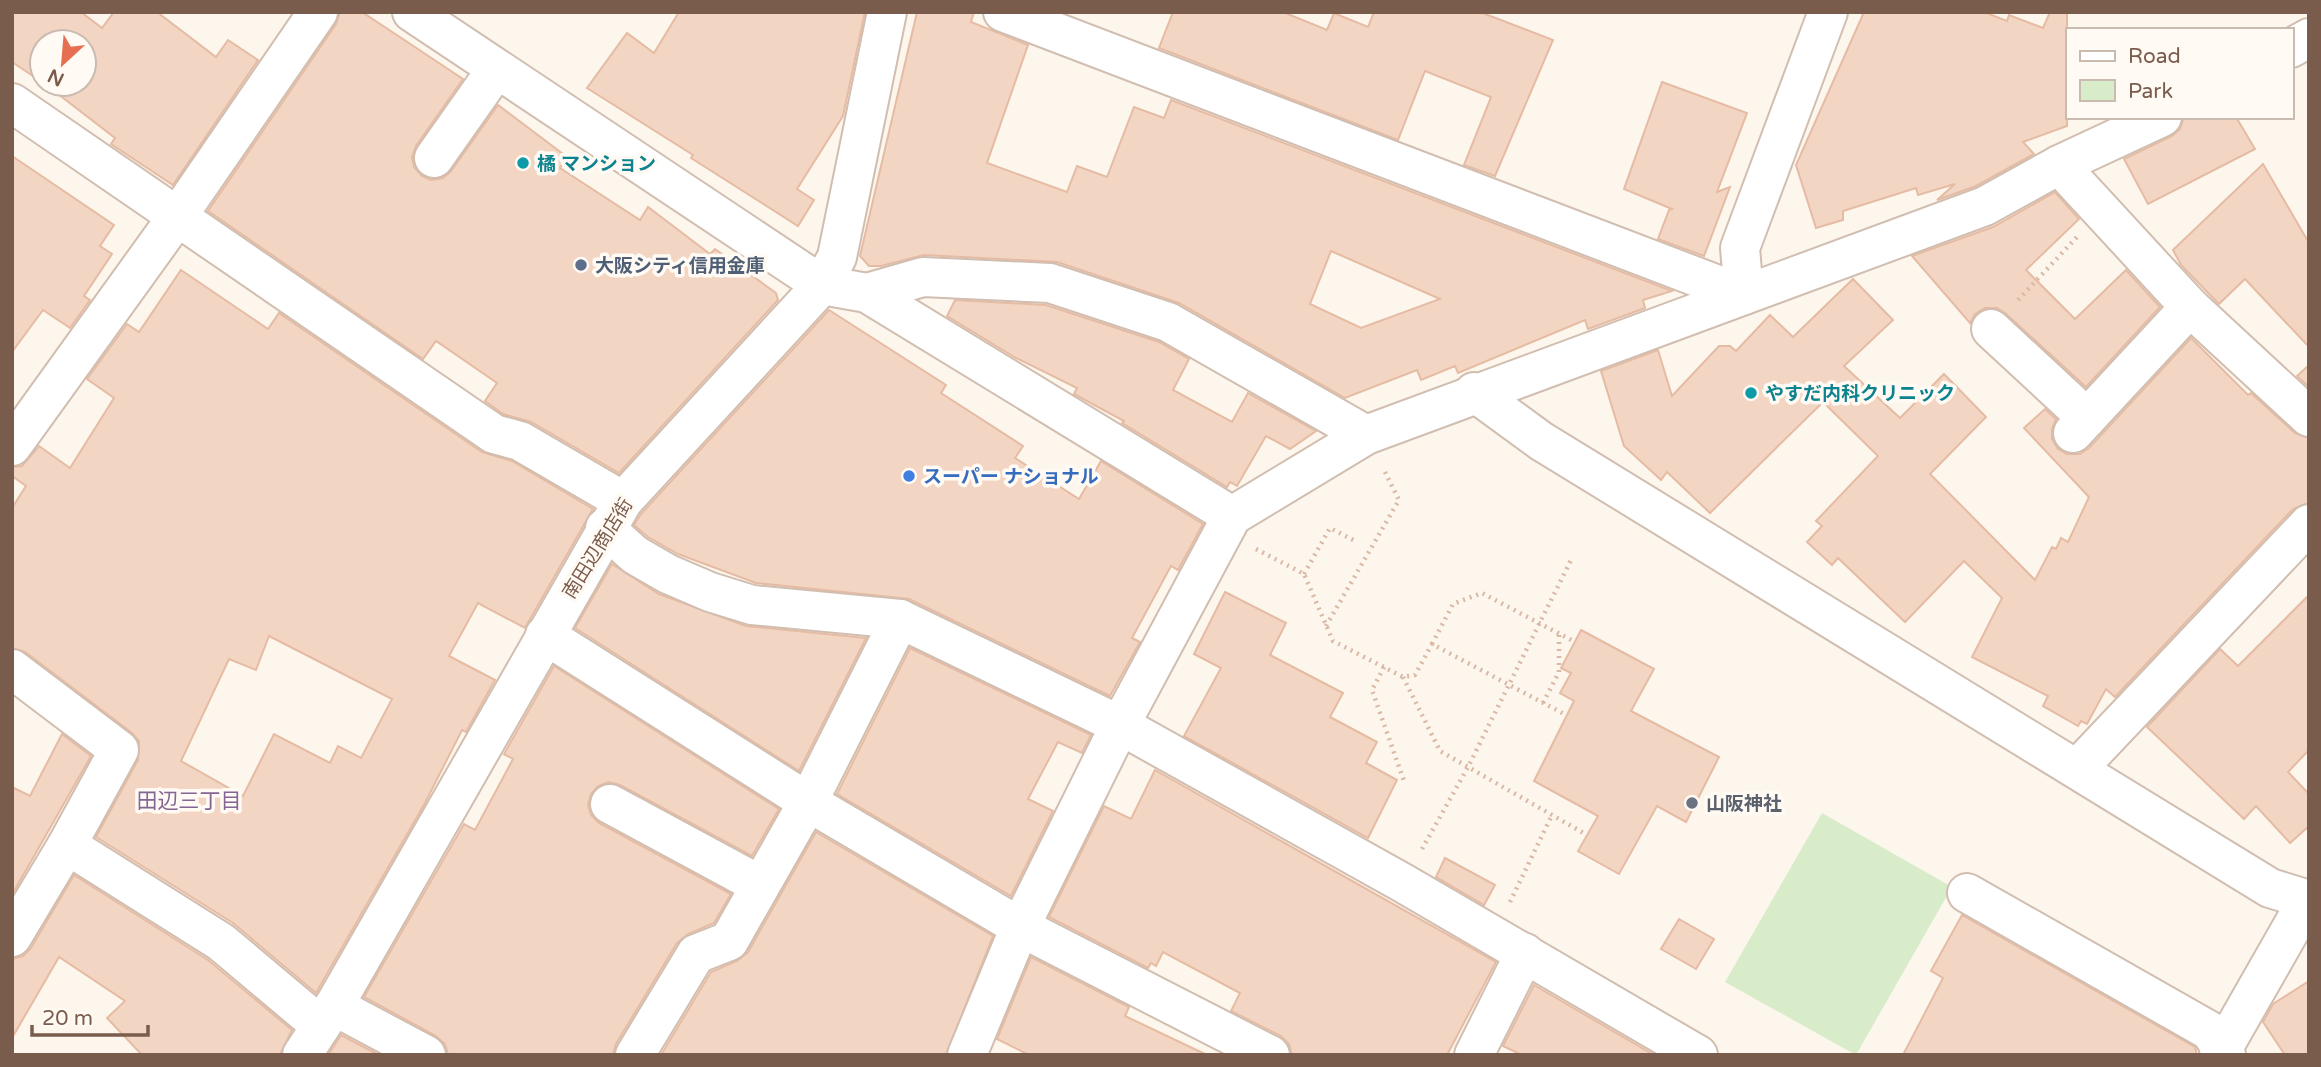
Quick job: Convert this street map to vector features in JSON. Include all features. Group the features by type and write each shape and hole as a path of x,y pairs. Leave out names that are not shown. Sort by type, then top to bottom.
{"street":[{"path":"12,446 177,217 318,12"},
{"path":"412,12 496,71 822,285 867,293 1228,524"},
{"name":"南田辺商店街","path":"319,1029 614,515 822,285 837,257 887,12"},
{"path":"1003,12 1744,295"},
{"path":"1744,295 1740,248 1828,12"},
{"path":"2293,47 2309,38"},
{"path":"434,158 496,71"},
{"path":"12,103 494,434 520,441 614,515 635,555 668,574 710,592 752,605 900,619 1120,724 1403,883 1698,1055"},
{"path":"967,1055 1020,927 1120,724 1228,524 1366,435 1985,206 2059,165 2158,119"},
{"path":"2059,165 2190,307 2309,417"},
{"path":"867,293 923,277 1050,283 1168,322 1366,435"},
{"path":"1991,329 2080,425 2190,307"},
{"path":"1474,393 1541,441 2270,888 2308,900 2222,1054"},
{"path":"2078,768 2309,524"},
{"path":"635,1055 696,954 729,941 808,802 900,619"},
{"path":"545,635 808,802 1020,927 1270,1055"},
{"path":"12,669 119,750 12,937"},
{"path":"610,804 760,885"},
{"path":"67,845 221,942 319,1029 426,1055"},
{"path":"1967,893 2210,1031 2222,1054"},
{"path":"1474,1055 1509,944"}],"path":[{"path":"1991,329 2101,211"},
{"path":"1326,625 1399,500 1366,435"},
{"path":"1228,524 1304,574 1334,641 1403,677 1440,751 1587,835"},
{"path":"1304,574 1331,528 1357,542"},
{"path":"1403,883 1468,767 1571,560"},
{"path":"1403,677 1415,675 1453,604 1482,593 1575,642"},
{"path":"1543,703 1559,672 1559,634"},
{"path":"1432,644 1566,715"},
{"path":"1384,667 1372,690 1404,781"},
{"path":"1509,944 1552,815"}],"green space":[{"path":"1822,813 1952,887 1856,1055 1725,982"}],"building":[{"path":"12,12 81,12 102,28 114,12 157,12 216,57 228,40 258,60 173,185 111,144 115,138 63,98 98,98 98,28 28,28 28,73 12,62"},
{"path":"340,12 362,12 463,79 416,146 412,157 414,167 422,176 431,180 443,178 451,171 498,105 567,157 560,168 640,220 648,207 710,254 715,249 776,293 778,300 619,473 531,422 503,414 485,401 497,383 436,341 423,359 208,211 336,24"},
{"path":"679,12 865,12 843,116 797,189 814,200 798,226 587,88 627,33 654,53"},
{"path":"917,12 974,12 971,22 1028,45 987,163 1067,192 1077,166 1107,177 1134,107 1164,118 1171,100 1672,291 1643,300 1645,308 1588,329 1585,320 1458,373 1455,366 1421,380 1417,370 1345,398 1179,303 1057,262 924,255 881,266 869,266 860,256","holes":["1331,251 1440,299 1361,328 1310,304"]},
{"path":"1173,12 1283,12 1327,30 1334,13 1368,27 1374,12 1480,12 1553,40 1495,176 1464,165 1491,97 1425,71 1398,140 1159,48"},
{"path":"1864,12 1984,12 2007,21 2009,15 2043,28 2050,12 2067,12 2067,126 2023,142 2034,154 1976,186 1937,200 1955,184 1918,195 1916,188 1843,211 1843,220 1816,228 1796,165"},
{"path":"1662,82 1747,113 1717,192 1730,187 1704,256 1658,239 1669,210 1672,209 1624,189"},
{"path":"2183,119 2237,119 2255,149 2148,204 2124,159 2172,136 2180,129"},
{"path":"12,156 114,225 100,246 112,254 84,296 90,300 70,328 43,310 12,352"},
{"path":"2263,164 2309,243 2309,347 2245,279 2219,304 2181,265 2173,250"},
{"path":"2055,192 2079,219 2026,270 2075,319 2126,270 2160,307 2086,387 1997,308 1985,308 1975,314 1970,323 1912,256 1993,227"},
{"path":"181,270 268,329 279,313 482,452 512,461 593,509 525,628 478,603 449,656 495,680 466,732 462,730 425,803 316,993 233,923 96,837 138,760 139,741 25,652 12,648 12,508 26,486 12,476 12,467 22,466 39,446 70,468 114,398 87,379 127,324 139,332","holes":["269,636 392,699 361,758 338,746 330,763 274,734 243,796 181,761 229,659 256,670"]},
{"path":"1853,279 1893,320 1844,366 1900,418 1944,374 1986,417 1930,474 2035,580 2052,547 2056,549 2061,538 2068,542 2089,497 2024,428 2045,409 2056,419 2052,439 2058,449 2067,454 2080,454 2089,448 2191,338 2248,395 2251,393 2295,433 2309,438 2309,503 2293,509 2115,697 2106,689 2087,724 2081,721 2078,726 2043,706 2048,696 1972,657 2002,598 1964,561 1905,622 1838,558 1832,565 1807,542 1822,526 1816,521 1878,456 1823,402 1710,513 1667,472 1661,480 1624,446 1601,371 1658,350 1672,396 1719,346 1730,346 1736,351 1770,315 1793,337"},
{"path":"955,300 1046,305 1159,342 1189,359 1173,390 1232,422 1248,393 1316,431 1290,449 1266,436 1237,486 1230,482 1227,487 1122,423 1124,421 1074,394 1077,388 1016,358 947,316"},
{"path":"829,310 946,385 941,393 1023,446 1015,458 1079,499 1101,461 1203,524 1178,570 1171,566 1132,638 1140,642 1110,696 909,599 756,583 678,554 648,537 634,525 641,514"},
{"path":"2309,365 2309,387 2297,376"},
{"path":"612,564 659,594 746,626 866,638 799,771 575,628"},
{"path":"1225,592 1286,623 1270,655 1343,693 1330,717 1377,742 1366,763 1397,780 1368,838 1184,736 1221,668 1194,654"},
{"path":"2309,595 2309,750 2288,772 2309,794 2309,826 2290,843 2256,806 2244,819 2147,727 2220,649 2238,666"},
{"path":"1581,630 1654,669 1631,711 1719,757 1686,822 1657,806 1619,874 1578,851 1598,816 1534,781 1574,701 1560,693 1571,673 1561,668"},
{"path":"910,648 1091,735 1082,753 1058,742 1028,799 1053,811 1011,896 837,794"},
{"path":"554,666 779,809 752,856 620,785 609,782 598,786 591,794 588,805 591,815 599,823 731,894 714,923 688,934 677,943 616,1044 613,1055 448,1055 445,1044 436,1036 364,997 464,824 475,830 513,759 504,754"},
{"path":"62,734 91,756 13,893 12,787 30,796"},
{"path":"1155,770 1496,962 1447,1055 1292,1055 1289,1044 1281,1036 1231,1011 1240,993 1163,952 1156,966 1151,963 1148,968 1049,917 1104,806 1131,819"},
{"path":"816,832 993,936 946,1055 661,1055 711,972 737,961 748,952"},
{"path":"1445,858 1495,885 1484,905 1436,877"},
{"path":"74,875 208,960 292,1030 280,1055 142,1055 107,1018 125,1001 59,957 12,1038 12,959 23,956 31,948"},
{"path":"1962,915 2195,1047 2197,1055 1903,1055 1943,978 1931,971"},
{"path":"1679,919 1714,939 1696,969 1661,949"},
{"path":"1031,957 1129,1007 1125,1016 1207,1055 1029,1055 997,1039"},
{"path":"2309,981 2309,1055 2285,1055 2263,1022 2273,1004"},
{"path":"1534,985 1654,1055 1522,1055 1503,1046"},
{"path":"341,1035 379,1055 328,1055"}],"place":[{"name":"橘 マンション","path":"523,163"},
{"name":"大阪シティ信用金庫","path":"581,265"},
{"name":"やすだ内科クリニック","path":"1751,393"},
{"name":"スーパー ナショナル","path":"909,476"},
{"name":"山阪神社","path":"1692,803"}],"district":[{"name":"田辺三丁目","path":"189,801"}]}
